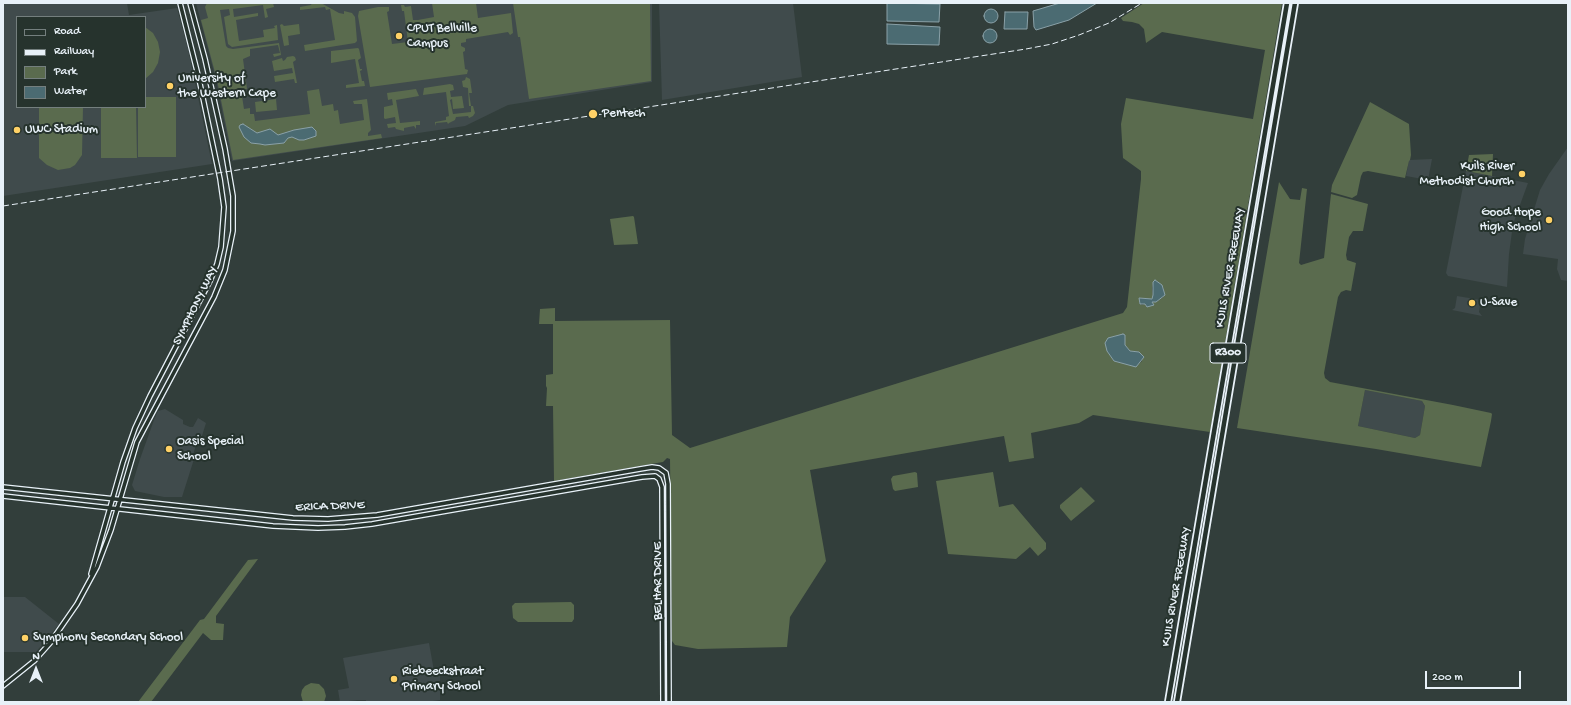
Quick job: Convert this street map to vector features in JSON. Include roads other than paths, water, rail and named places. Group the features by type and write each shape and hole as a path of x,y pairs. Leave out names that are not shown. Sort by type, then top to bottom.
{"highway":[{"name":"KUILS RIVER FREEWAY","path":"1168,702 1287,3"},
{"name":"KUILS RIVER FREEWAY","path":"1177,702 1295,3"}],"main road":[{"name":"SYMPHONY WAY","path":"90,579 112,499 135,428 210,281 219,258 223,235 224,207 220,179 199,79 180,3"},
{"name":"SYMPHONY WAY","path":"3,686 34,661 50,644 77,604 97,567 120,500 137,442 214,297 225,270 232,238 233,200 225,149 202,46 190,3"},
{"name":"ERICA DRIVE","path":"3,487 294,518 344,518 388,513 655,467"},
{"name":"BELHAR DRIVE","path":"655,467 666,473 668,484 670,702"},
{"name":"ERICA DRIVE","path":"3,495 273,526 318,528 345,527 416,517 651,476"},
{"name":"BELHAR DRIVE","path":"651,476 659,479 662,487 663,702"}],"water":[{"path":"887,3 940,4 939,22 887,21"},
{"path":"1060,3 1097,3 1069,20 1036,30 1034,27 1033,11"},
{"path":"988,9 994,9 998,13 998,19 994,23 988,23 984,19 984,13"},
{"path":"1005,12 1028,12 1027,29 1004,29"},
{"path":"887,24 940,27 939,45 887,44"},
{"path":"987,29 993,29 997,33 997,39 993,43 987,43 983,39 983,33"},
{"path":"243,124 257,133 270,129 278,135 294,130 312,127 316,131 316,136 304,140 299,140 292,137 288,138 284,143 265,145 251,143 244,137 239,127"},
{"path":"1155,280 1162,285 1165,295 1156,302 1152,302 1154,305 1147,307 1145,304 1140,304 1139,298 1152,299 1153,282"},
{"path":"1123,334 1125,335 1125,345 1130,351 1139,352 1144,357 1136,367 1114,361 1107,351 1105,343 1108,338"}],"railway":[{"path":"3,206 1026,49 1052,44 1079,35 1109,23 1142,3"}],"place":[{"name":"CPUT Bellville Campus","path":"399,36"},
{"name":"University of the Western Cape","path":"170,86"},
{"name":"Pentech","path":"593,114"},
{"name":"UWC Stadium","path":"17,130"},
{"name":"Kuils River Methodist Church","path":"1522,174"},
{"name":"Good Hope High School","path":"1549,220"},
{"name":"U-Save","path":"1472,303"},
{"name":"Oasis Special School","path":"169,449"},
{"name":"Symphony Secondary School","path":"25,638"},
{"name":"Riebeeckstraat Primary School","path":"394,679"}]}
